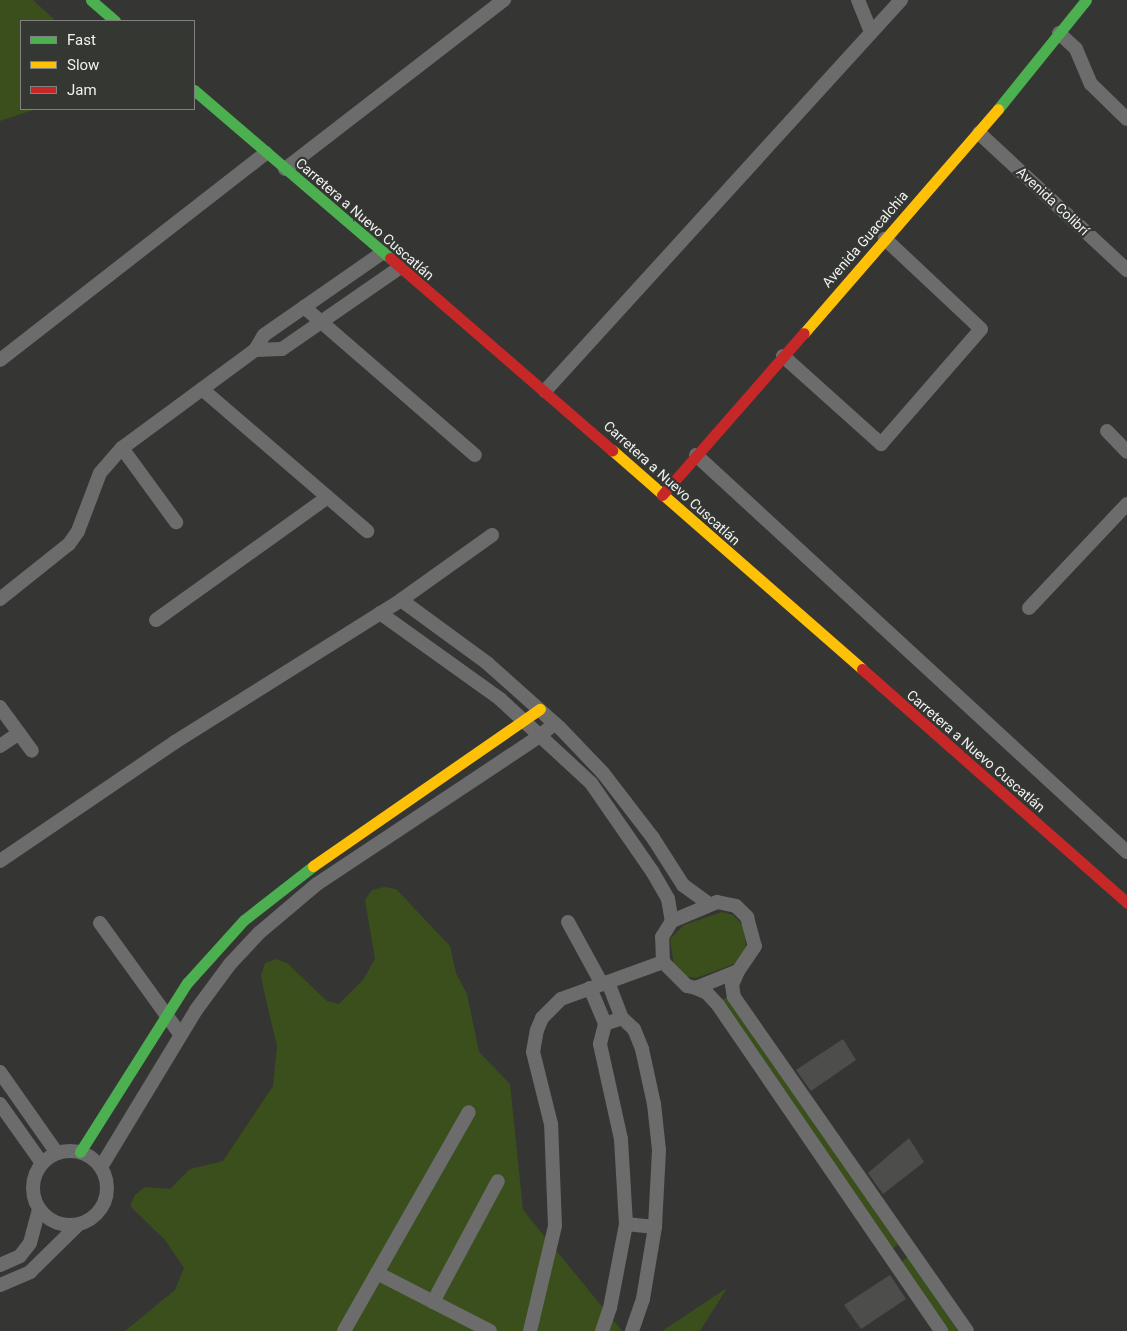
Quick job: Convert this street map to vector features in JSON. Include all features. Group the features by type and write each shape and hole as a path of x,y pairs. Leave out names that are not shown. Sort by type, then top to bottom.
{"street":[{"path":"91,0 114,20"},
{"path":"285,169 504,0"},
{"path":"858,0 871,33"},
{"path":"545,391 901,0"},
{"name":"Avenida Guacalchia","path":"662,495 979,133 1086,0"},
{"path":"1059,33 1076,48 1091,84 1127,119"},
{"name":"Carretera a Nuevo Cuscatlán","path":"195,91 399,268 545,391 1127,904"},
{"name":"Avenida Colibrí","path":"979,133 1127,270"},
{"path":"0,360 266,152"},
{"path":"783,356 881,444 981,329 885,239"},
{"path":"0,599 69,544 78,531 100,473 122,448 255,350 264,335 382,253"},
{"path":"255,350 282,349 399,268"},
{"path":"304,307 475,455"},
{"path":"202,388 367,531"},
{"path":"1107,431 1127,452"},
{"path":"122,448 176,522"},
{"path":"696,455 1127,852"},
{"path":"156,620 328,497"},
{"path":"1029,608 1127,504"},
{"path":"0,861 175,742 401,600 492,535"},
{"path":"401,600 486,663 555,723 603,773 653,838 682,885 710,904"},
{"path":"380,613 526,721 590,783 623,827 668,899 672,921"},
{"path":"0,707 32,751"},
{"path":"80,1152 188,983 214,950 279,891 526,721 540,709"},
{"path":"101,1167 180,1034 230,964 290,904 541,735 555,723"},
{"path":"0,746 19,733"},
{"path":"941,1331 718,1005 707,994 679,982 663,962 662,936 672,921 710,904 725,902 736,906 754,931 755,946 738,970 732,985 734,997 967,1331"},
{"path":"568,922 600,984 622,1018 634,1029 642,1049 654,1104 659,1150 655,1227 643,1298 632,1331"},
{"path":"100,923 180,1034"},
{"path":"530,1331 555,1226 551,1124 533,1052 537,1030 542,1018 561,999 663,962"},
{"path":"696,988 738,970"},
{"path":"600,984 606,1024 600,1044 621,1138 626,1224 610,1308 602,1331"},
{"path":"606,1024 622,1018"},
{"path":"0,1072 57,1153"},
{"path":"0,1104 42,1163"},
{"path":"344,1331 469,1112"},
{"path":"0,1285 30,1272 78,1225 94,1217 105,1202 107,1184 101,1167 80,1152 57,1153 42,1163 35,1175 33,1189 40,1210 56,1223 78,1225"},
{"path":"433,1302 498,1181"},
{"path":"0,1265 20,1256 30,1243 40,1210"},
{"path":"626,1224 655,1227"},
{"path":"890,1256 907,1245"},
{"path":"377,1274 433,1302 473,1327 490,1331"}],"green space":[{"path":"0,0 33,0 55,20 20,20 20,110 33,110 0,121"},
{"path":"384,887 396,889 450,946 456,973 467,994 479,1052 510,1084 523,1210 622,1331 125,1331 175,1290 184,1268 165,1240 130,1206 135,1195 145,1187 170,1189 190,1169 223,1161 273,1086 277,1046 261,975 265,963 276,959 287,963 327,1001 339,1004 363,980 375,959 365,900 372,890"},
{"path":"722,912 733,915 744,927 746,949 734,964 696,978 685,976 674,965 670,939 684,925"},
{"path":"728,996 899,1244 892,1249 722,1001"},
{"path":"908,1257 958,1331 948,1331 901,1262"},
{"path":"727,1288 700,1331 662,1331"}],"building":[{"path":"843,1039 856,1060 811,1091 796,1070"},
{"path":"909,1138 924,1162 883,1194 868,1173"},
{"path":"890,1275 906,1299 861,1329 844,1305"}],"traffic: fast":[{"path":"91,0 114,20"},
{"path":"998,109 1086,0"},
{"path":"195,91 390,258"},
{"path":"80,1152 187,983 244,920 313,866"}],"traffic: slow":[{"path":"804,333 998,109"},
{"path":"612,450 862,669"},
{"path":"313,866 540,709"}],"traffic: jam":[{"path":"390,258 612,450"},
{"path":"662,495 804,333"},
{"path":"862,669 1127,903"}]}
